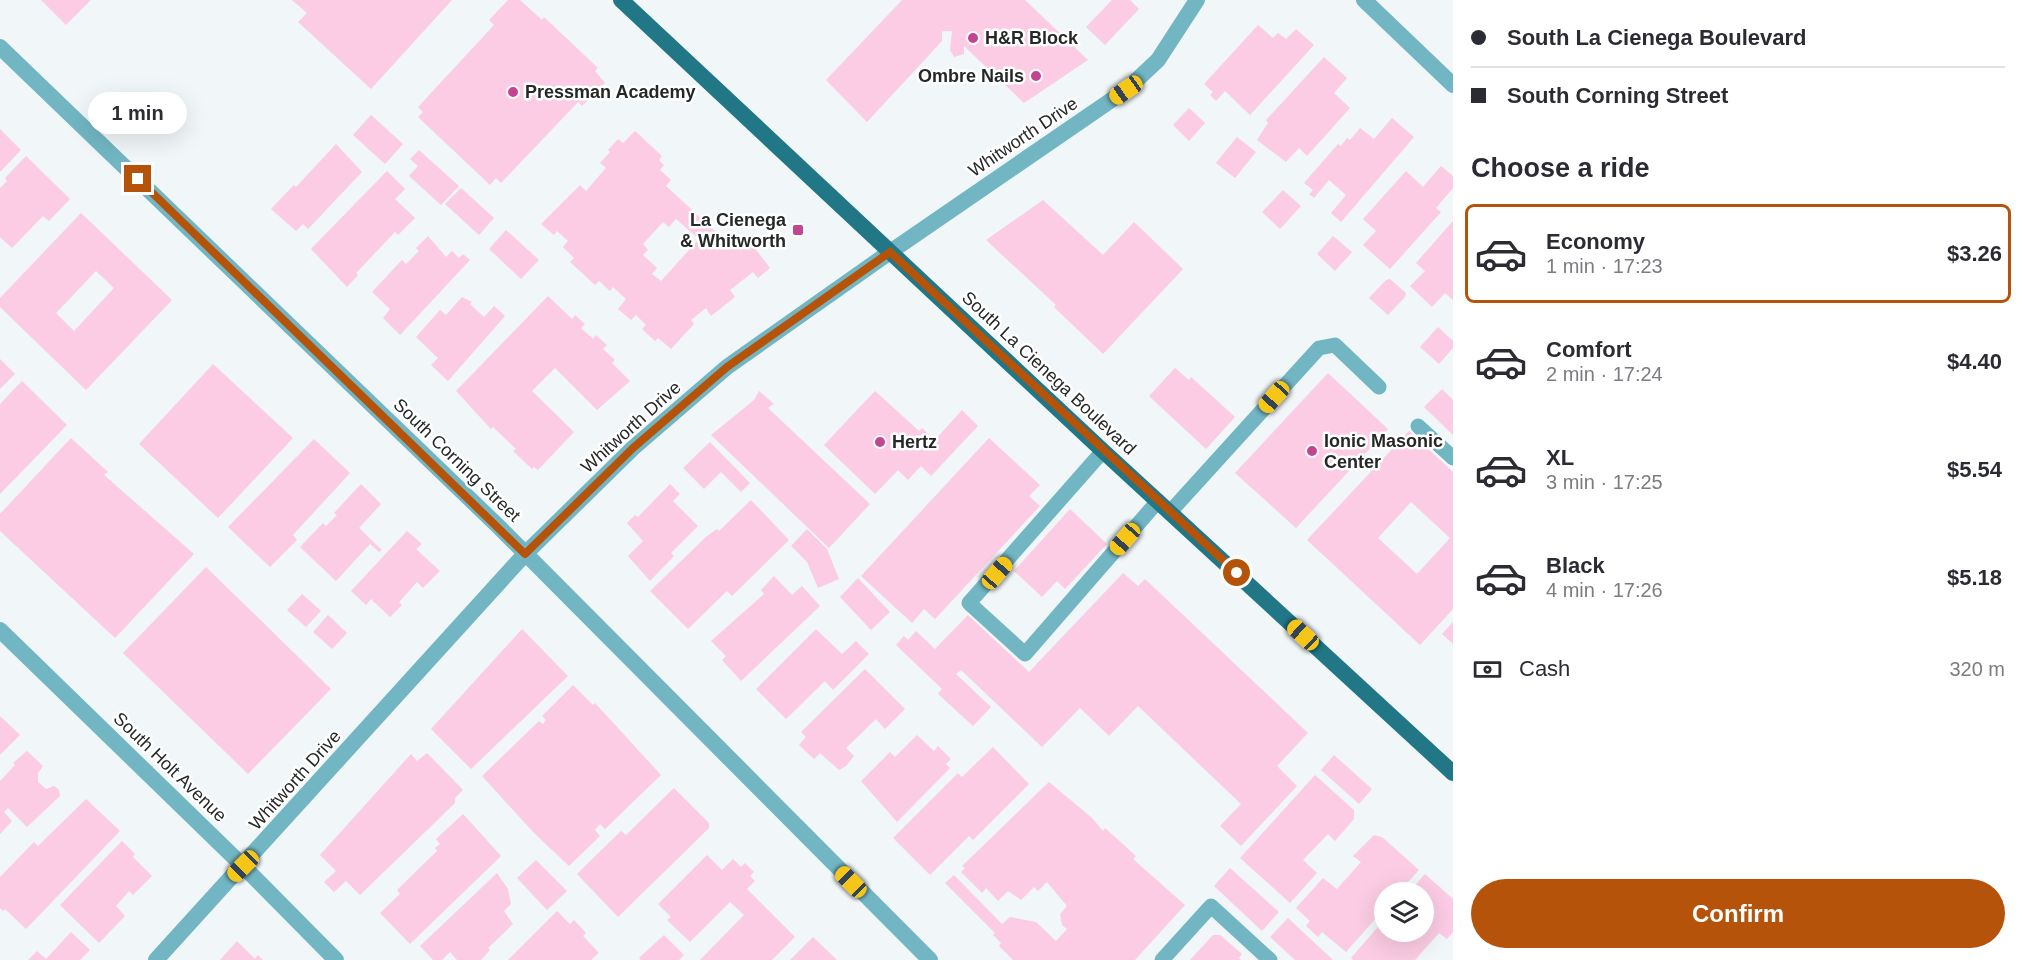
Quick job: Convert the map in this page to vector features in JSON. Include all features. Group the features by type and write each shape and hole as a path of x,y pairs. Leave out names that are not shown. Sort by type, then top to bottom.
{"main road":[{"name":"South La Cienega Boulevard","path":"621,0 1103,451 1453,773"}],"street":[{"name":"Whitworth Drive","path":"156,960 525,554 633,448 727,367 1126,90 1158,60 1197,0"},
{"path":"1364,0 1453,85"},
{"name":"South Corning Street","path":"0,46 525,554 930,960"},
{"name":"South Holt Avenue","path":"0,630 243,866 336,960"}],"lane":[{"path":"1103,451 969,603 1025,654 1319,348 1335,345 1379,387"},
{"path":"1418,426 1453,458"},
{"path":"1162,960 1211,906 1270,960"}],"building":[{"path":"41,0 91,0 66,25"},
{"path":"292,0 452,0 371,89 298,22 307,13"},
{"name":"Pressman Academy","path":"508,0 520,0 542,20 544,17 598,68 595,71 605,83 582,106 578,102 501,183 496,178 490,185 418,117 423,112 418,107 494,25 489,20"},
{"path":"902,0 1025,0 1088,60 1024,103 964,46 964,54 954,57 950,50 952,31 942,31 942,41 867,122 826,80"},
{"path":"1112,0 1130,0 1139,9 1105,45 1086,27"},
{"path":"1258,25 1273,38 1278,33 1286,39 1296,29 1314,45 1250,115 1225,91 1216,101 1210,95 1213,92 1204,84"},
{"path":"1324,57 1347,78 1334,93 1350,108 1307,156 1299,148 1286,162 1257,140 1268,123 1266,120"},
{"path":"1189,108 1205,123 1189,141 1173,125"},
{"path":"371,115 403,144 385,164 353,135"},
{"path":"1392,118 1414,137 1341,222 1331,213 1346,195 1329,180 1314,198 1309,194 1313,190 1304,183 1338,144 1341,146 1347,138 1350,140 1360,128 1374,139"},
{"path":"0,129 21,150 0,172"},
{"path":"635,131 662,156 659,160 664,165 660,170 671,180 666,186 730,245 744,234 770,268 758,278 753,272 730,290 735,297 711,316 706,308 691,320 694,324 671,349 658,338 655,341 642,329 646,325 636,315 631,320 618,309 626,299 613,287 610,291 599,281 595,285 570,262 574,258 563,247 568,241 557,231 554,235 541,224 580,185 586,191 606,168 600,163 610,152 608,150 618,139 623,143","holes":["676,219 699,239 661,281 652,274 657,268 643,255 648,250 643,244 663,222 669,227"]},
{"path":"1237,137 1256,152 1235,178 1216,163"},
{"path":"336,144 362,172 308,229 303,224 296,231 271,209 294,185 296,187"},
{"path":"419,150 459,186 441,205 409,176 418,166 410,159"},
{"path":"26,156 70,199 49,221 43,216 12,248 0,237 0,188 7,181 5,178"},
{"path":"1441,166 1453,176 1453,188 1436,208 1441,212 1390,269 1363,245 1376,231 1363,219 1406,171 1423,187"},
{"path":"387,171 405,189 395,199 415,218 398,235 395,232 356,273 358,275 347,287 311,249"},
{"path":"461,188 494,218 479,235 445,204"},
{"path":"1283,190 1301,206 1280,229 1262,212"},
{"path":"1043,200 1103,255 1134,222 1183,269 1103,354 1054,307 1056,305 986,240"},
{"path":"81,213 172,300 86,390 0,307 0,298","holes":["96,271 114,288 74,331 56,313"]},
{"path":"1453,221 1453,300 1445,293 1432,307 1410,286 1425,271 1416,263"},
{"path":"506,230 539,260 521,279 489,249"},
{"path":"428,236 446,257 452,251 459,258 463,254 470,260 400,335 383,318 390,309 372,292 402,260 406,264 419,251 416,248"},
{"path":"1333,236 1352,252 1335,271 1317,254"},
{"path":"1390,279 1406,293 1388,315 1369,298 1386,280"},
{"path":"548,296 572,319 575,315 585,324 581,328 593,339 596,335 607,345 603,349 615,360 612,363 630,381 597,410 555,368 532,391 574,432 538,470 534,467 532,469 513,451 516,449 493,427 491,429 456,391"},
{"path":"462,297 472,302 470,304 484,317 494,306 505,316 448,381 431,365 438,358 416,337 440,310 446,315"},
{"path":"1438,327 1453,341 1453,348 1439,364 1420,347"},
{"path":"0,359 15,374 0,389"},
{"path":"213,364 293,438 218,518 139,444"},
{"path":"1175,368 1189,380 1191,377 1235,417 1206,449 1149,396"},
{"name":"Ionic Masonic Center","path":"1328,373 1388,429 1296,528 1235,473"},
{"path":"22,381 67,425 0,494 0,404"},
{"path":"1442,389 1453,400 1453,435 1424,407"},
{"path":"759,391 774,404 768,408 870,504 829,548 711,435 754,400"},
{"name":"Hertz","path":"875,391 919,431 922,428 935,440 962,410 978,426 931,476 921,466 908,480 898,470 875,494 824,445"},
{"path":"1409,431 1453,472 1453,609 1420,645 1307,540","holes":["1411,502 1450,538 1417,574 1378,538"]},
{"path":"71,438 108,472 104,475 194,554 115,638 0,531 0,514"},
{"path":"989,438 1040,485 1029,496 1040,506 935,619 924,609 912,623 861,576"},
{"path":"314,439 350,473 293,535 297,540 270,567 228,527"},
{"path":"710,442 750,483 741,492 721,472 704,489 683,468"},
{"path":"361,484 381,504 359,528 382,550 379,552 370,544 336,581 300,547 323,523 326,526 337,515 334,513"},
{"path":"670,484 680,494 673,501 698,526 671,553 674,556 650,581 628,556 643,541 627,523 635,515 638,517"},
{"path":"751,500 789,540 732,596 727,591 688,629 650,591 707,536 717,529 719,531"},
{"path":"1070,509 1107,544 1065,589 1057,581 1042,597 1014,571"},
{"path":"807,529 827,549 839,579 818,588 807,562 791,546"},
{"path":"407,531 422,544 416,549 440,571 423,588 417,582 399,602 402,605 390,617 371,599 366,605 351,591"},
{"path":"206,567 331,689 248,774 123,653"},
{"path":"1123,573 1138,586 1145,579 1308,733 1277,766 1297,786 1241,846 1220,826 1241,804 1138,706 1109,736 1080,708 1042,747 961,670 956,674 991,707 973,726 938,694 942,689 896,645 904,636 908,640 916,631 935,649 968,615 1029,672"},
{"path":"774,576 792,595 802,586 820,606 741,681 722,660 726,656 711,641 764,594 761,590"},
{"path":"858,578 890,612 871,630 840,597"},
{"path":"302,594 321,611 306,627 287,610"},
{"path":"328,615 347,633 332,649 313,632"},
{"path":"1453,622 1453,644 1442,634"},
{"path":"522,629 568,676 471,769 431,729"},
{"path":"816,629 842,654 856,641 869,654 833,690 825,681 786,719 756,689"},
{"path":"865,669 905,709 885,729 876,719 846,748 854,756 846,766 839,770 820,753 814,759 799,745 806,737 801,732"},
{"path":"573,685 593,705 595,703 661,775 605,829 600,824 595,830 600,836 569,866 534,833 482,776 539,721 543,724 546,720 542,716"},
{"path":"0,716 20,735 0,755"},
{"path":"917,735 934,751 938,746 951,759 946,764 950,768 897,822 861,781 890,752 895,757"},
{"path":"993,747 1029,784 973,840 969,836 930,875 893,838 958,773 962,777"},
{"path":"27,751 43,766 38,773 38,782 46,789 54,786 59,790 60,796 27,827 8,808 4,812 12,821 0,834 0,781 15,765 13,763"},
{"path":"427,753 463,790 455,798 455,803 360,895 346,881 334,892 324,882 336,871 320,855 411,754 417,761"},
{"path":"1334,755 1372,789 1359,804 1321,770"},
{"path":"1315,775 1354,810 1354,819 1335,841 1328,834 1303,860 1317,873 1290,903 1240,858"},
{"path":"1049,782 1092,818 1103,831 1105,828 1136,856 1133,859 1185,905 1135,960 1013,960 999,946 1001,943 993,935 995,933 945,883 954,875 1002,924 1010,917 1036,922 1056,941 1067,929 1062,925 1060,914 1067,906 1047,882 1038,891 1034,887 1021,900 1008,891 998,901 986,888 982,893 961,872 965,868 962,866"},
{"path":"674,788 709,823 709,828 618,917 577,874 621,831 626,835"},
{"path":"86,799 120,831 26,929 5,909 3,911 0,908 0,877 34,842 38,846"},
{"path":"463,814 501,856 410,944 380,913 400,894 397,890 437,851 435,848 440,844 436,839"},
{"path":"1374,835 1382,837 1419,870 1408,882 1374,882 1374,920 1346,952 1322,932 1318,937 1306,926 1310,921 1296,908 1323,878 1337,889 1361,862 1353,856"},
{"path":"122,841 135,854 133,857 152,876 133,895 129,891 116,906 125,916 99,943 60,905"},
{"path":"707,855 722,870 733,859 741,867 745,863 754,872 750,876 755,881 747,889 795,937 772,960 700,960 744,915 730,902 690,942 667,920 671,917 658,904"},
{"path":"536,860 567,891 547,910 517,878"},
{"path":"1230,868 1279,912 1262,931 1214,886"},
{"path":"497,873 508,889 511,904 504,911 513,924 488,948 490,950 481,960 457,960 450,952 442,960 433,960 420,946"},
{"path":"1425,874 1434,882 1418,882"},
{"path":"1434,882 1453,899 1453,932 1447,939 1439,933 1434,939"},
{"path":"557,911 570,924 574,920 586,933 583,936 599,953 591,960 508,960"},
{"path":"1288,918 1333,960 1295,960 1270,937"},
{"path":"71,932 90,950 80,960 28,960 37,951 46,959"},
{"path":"1374,932 1374,942 1431,942 1415,960 1353,960 1351,958"},
{"path":"664,935 684,955 679,960 641,960 639,958"},
{"path":"1213,935 1220,935 1242,954 1239,958 1241,960 1190,960"},
{"path":"813,937 837,960 790,960"},
{"path":"237,941 255,959 258,955 263,960 220,960"}],"place":[{"name":"H&R Block","path":"973,38"},
{"name":"Ombre Nails","path":"1036,76"},
{"name":"Pressman Academy","path":"513,92"},
{"name":"La Cienega & Whitworth","path":"798,230"},
{"name":"Hertz","path":"880,442"},
{"name":"Ionic Masonic Center","path":"1312,451"}],"route":[{"path":"138,179 525,554 633,448 727,367 890,252 1237,573"}]}
